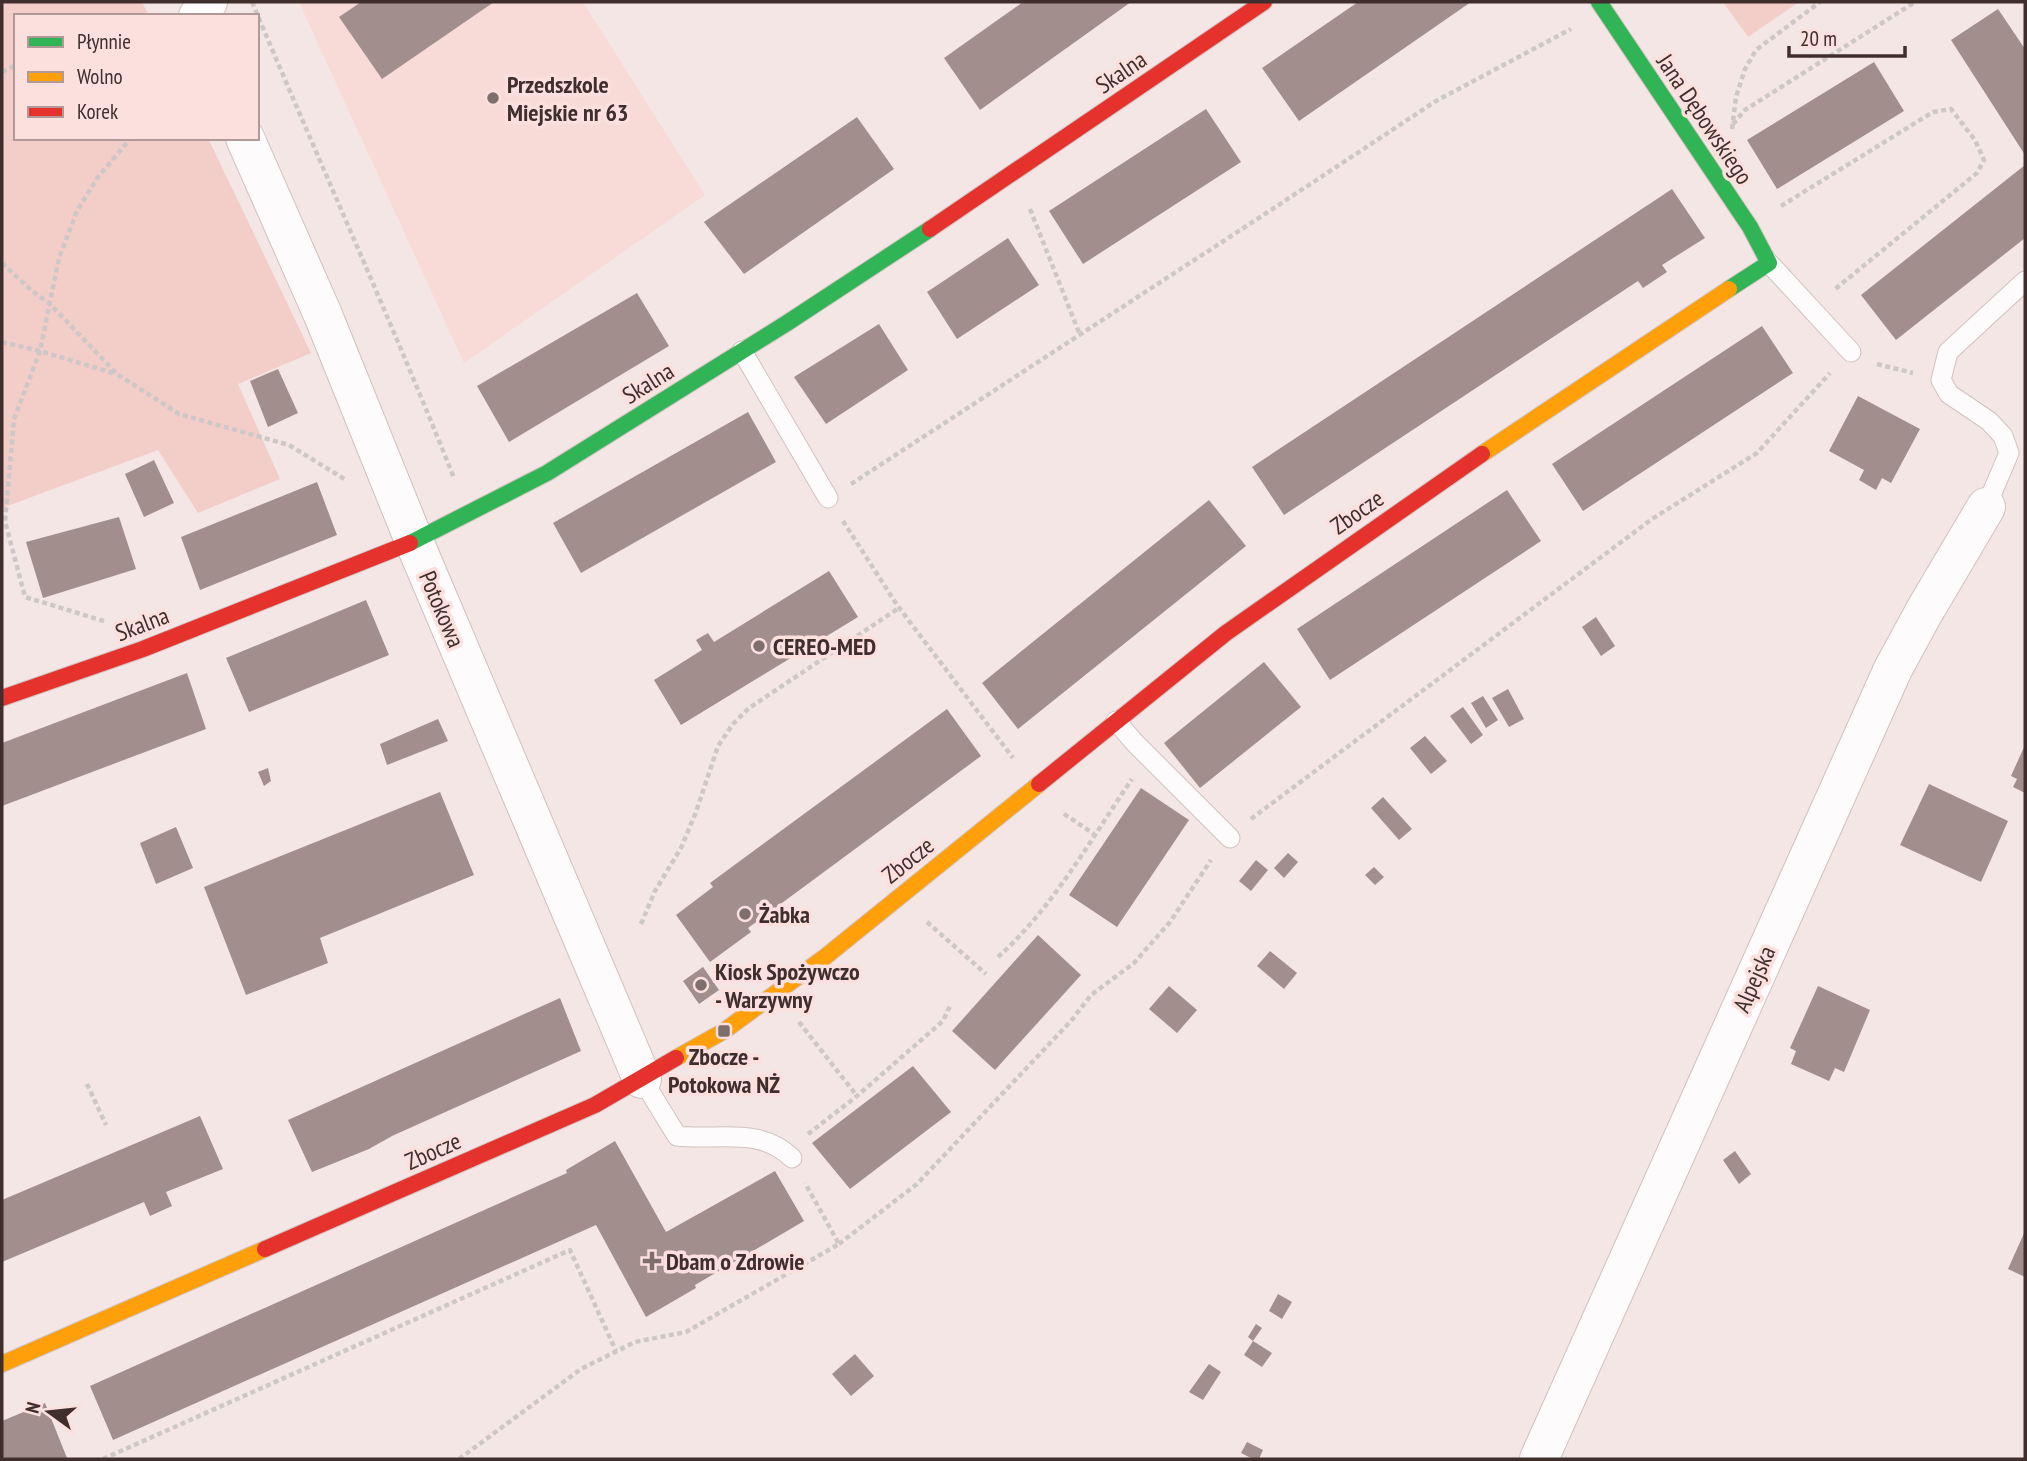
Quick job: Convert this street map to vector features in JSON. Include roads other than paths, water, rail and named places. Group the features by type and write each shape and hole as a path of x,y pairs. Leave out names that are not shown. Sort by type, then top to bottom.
{"street":[{"name":"Skalna","path":"2,698 143,649 414,542 547,473 742,351 1023,167 1264,2"},
{"name":"Jana Dębowskiego","path":"1602,6 1750,227 1769,263"},
{"name":"Potokowa","path":"246,140 323,315 414,542 642,1079"},
{"name":"Zbocze","path":"2,1364 595,1105 724,1031 825,957 1226,633 1385,520 1769,263"},
{"name":"Alpejska","path":"1539,1459 1893,669 1986,507"}],"lane":[{"path":"1769,263 1851,352"},
{"path":"1986,507 2009,453 2003,436 1989,421 1949,394 1941,380 1948,352 2025,281"},
{"path":"742,351 828,498"},
{"path":"1116,721 1230,838"},
{"path":"642,1079 677,1136 752,1137 789,1155"}],"place":[{"name":"Przedszkole Miejskie nr 63","path":"493,98"},
{"name":"CEREO-MED","path":"759,646"},
{"name":"Żabka","path":"745,914"},
{"name":"Kiosk Spożywczo - Warzywny","path":"701,985"},
{"name":"Zbocze - Potokowa NŻ","path":"724,1031"},
{"name":"Dbam o Zdrowie","path":"652,1261"}]}
